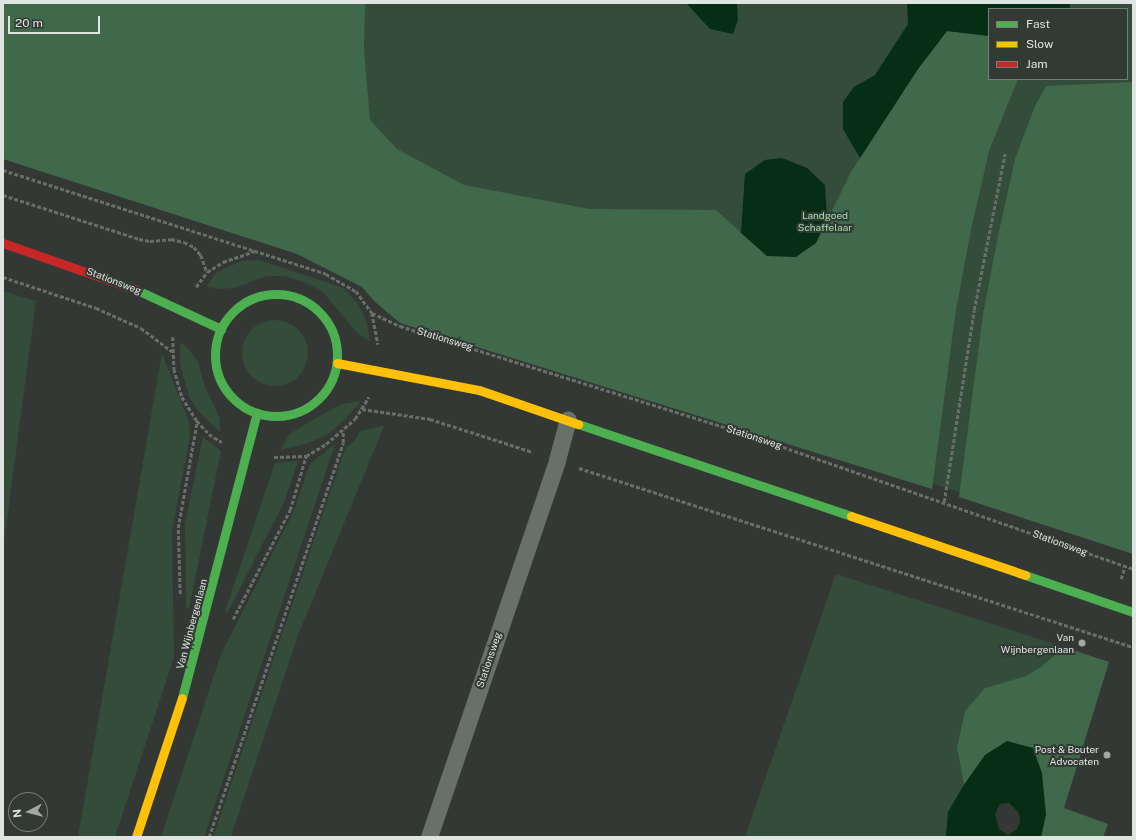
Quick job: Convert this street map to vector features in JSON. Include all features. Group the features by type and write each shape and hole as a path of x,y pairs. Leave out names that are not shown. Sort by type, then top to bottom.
{"main road":[{"name":"Stationsweg","path":"3,243 118,282 221,329"},
{"path":"284,294 302,299 318,310 330,326 336,344 337,363 332,380 322,395 309,406 292,414 281,415 257,413 242,405 230,394 221,379 216,363 216,346 221,329 232,313 247,301 264,295 284,294"},
{"path":"337,363 479,390 1133,612"},
{"name":"Van Wijnbergenlaan","path":"136,837 185,689 248,454 257,413"}],"lane":[{"name":"Stationsweg","path":"429,837 557,460 568,419"}],"path":[{"path":"944,502 974,310 1005,154"},
{"path":"3,170 255,251"},
{"path":"3,195 140,239 150,241 171,239 184,242 194,247 201,255 206,272 223,262 255,251"},
{"name":"Stationsweg","path":"255,251 326,274 348,284 372,313 400,326 748,435 1133,569"},
{"path":"3,277 96,308 141,328 172,352 177,383 197,421 209,434 248,454 284,457 306,456 343,429 362,409 430,419 1133,647"},
{"path":"180,599 178,528 197,421"},
{"path":"209,837 340,451 343,429"},
{"path":"231,622 290,510 306,456"}],"green space":[{"name":"Landgoed Schaffelaar","path":"3,3 1133,3 1133,548 404,314"},
{"path":"259,260 344,288 358,304 366,320 370,341 358,334 322,291 306,283 285,276 266,276 235,288 217,289 207,286 216,273 228,267 242,261"},
{"path":"3,291 36,301 3,549"},
{"path":"275,320 288,322 303,335 306,340 308,353 306,366 293,381 288,384 275,386 262,384 247,371 244,366 242,353 244,340 257,325 262,322"},
{"path":"180,342 190,350 198,362 204,384 220,419 220,432 198,411 189,396 180,364"},
{"path":"162,353 189,422 190,436 172,531 174,657 115,837 78,837"},
{"path":"361,401 344,420 328,434 309,443 280,450 289,435 302,426 342,404"},
{"path":"384,426 299,633 231,837 213,837 345,449 356,439 360,431"},
{"path":"203,437 221,451 189,609 186,608 185,524"},
{"path":"335,444 204,837 161,837 221,654 294,511 310,464"},
{"path":"298,461 285,500 228,612 225,611 275,463"},
{"path":"836,574 1064,647 1042,666 1026,676 985,688 957,748 964,785 948,812 946,837 745,837"}],"shaded area":[{"path":"3,3 365,3 364,50 370,120 397,149 464,185 590,209 716,210 767,256 816,243 851,172 918,69 947,31 988,36 988,80 1018,80 989,151 971,230 956,310 932,489 400,323 374,301 362,287 297,254 3,159"},
{"path":"686,3 737,3 738,20 733,34 710,29"},
{"path":"907,3 1070,3 1070,8 988,8 988,36 947,31 918,69 860,158 843,129 843,102 854,87 875,75 908,24"},
{"path":"1133,82 1133,554 959,497 983,314 998,236 1015,159 1035,106 1046,86"},
{"path":"782,158 807,168 825,185 827,219 816,243 796,257 767,256 741,233 745,174 765,160"},
{"path":"1064,647 1109,662 1064,808 1108,824 1103,837 1041,837 1046,814 985,755 964,785 957,748 965,711 985,688 1026,676 1042,666"},
{"path":"1007,741 1033,748 1042,773 1046,814 1041,837 946,837 948,812 964,785 985,755","holes":["1009,803 1019,813 1020,822 1017,829 1008,835 999,829 995,814 1000,804"]}],"traffic: fast":[{"path":"137,290 221,329"},
{"path":"276,294 299,299 319,312 332,332 337,355 332,378 319,398 299,411 276,416 253,411 233,398 220,378 215,355 220,332 233,312 253,299 276,294"},
{"path":"182,698 257,413"},
{"path":"578,424 851,516"},
{"path":"1025,575 1133,612"}],"traffic: slow":[{"path":"337,363 479,390 578,424"},
{"path":"851,516 1025,575"},
{"path":"136,837 182,698"}],"traffic: jam":[{"path":"3,243 137,290"}],"place":[{"name":"Van Wijnbergenlaan","path":"1082,643"},
{"name":"Post & Bouter Advocaten","path":"1107,755"}]}
